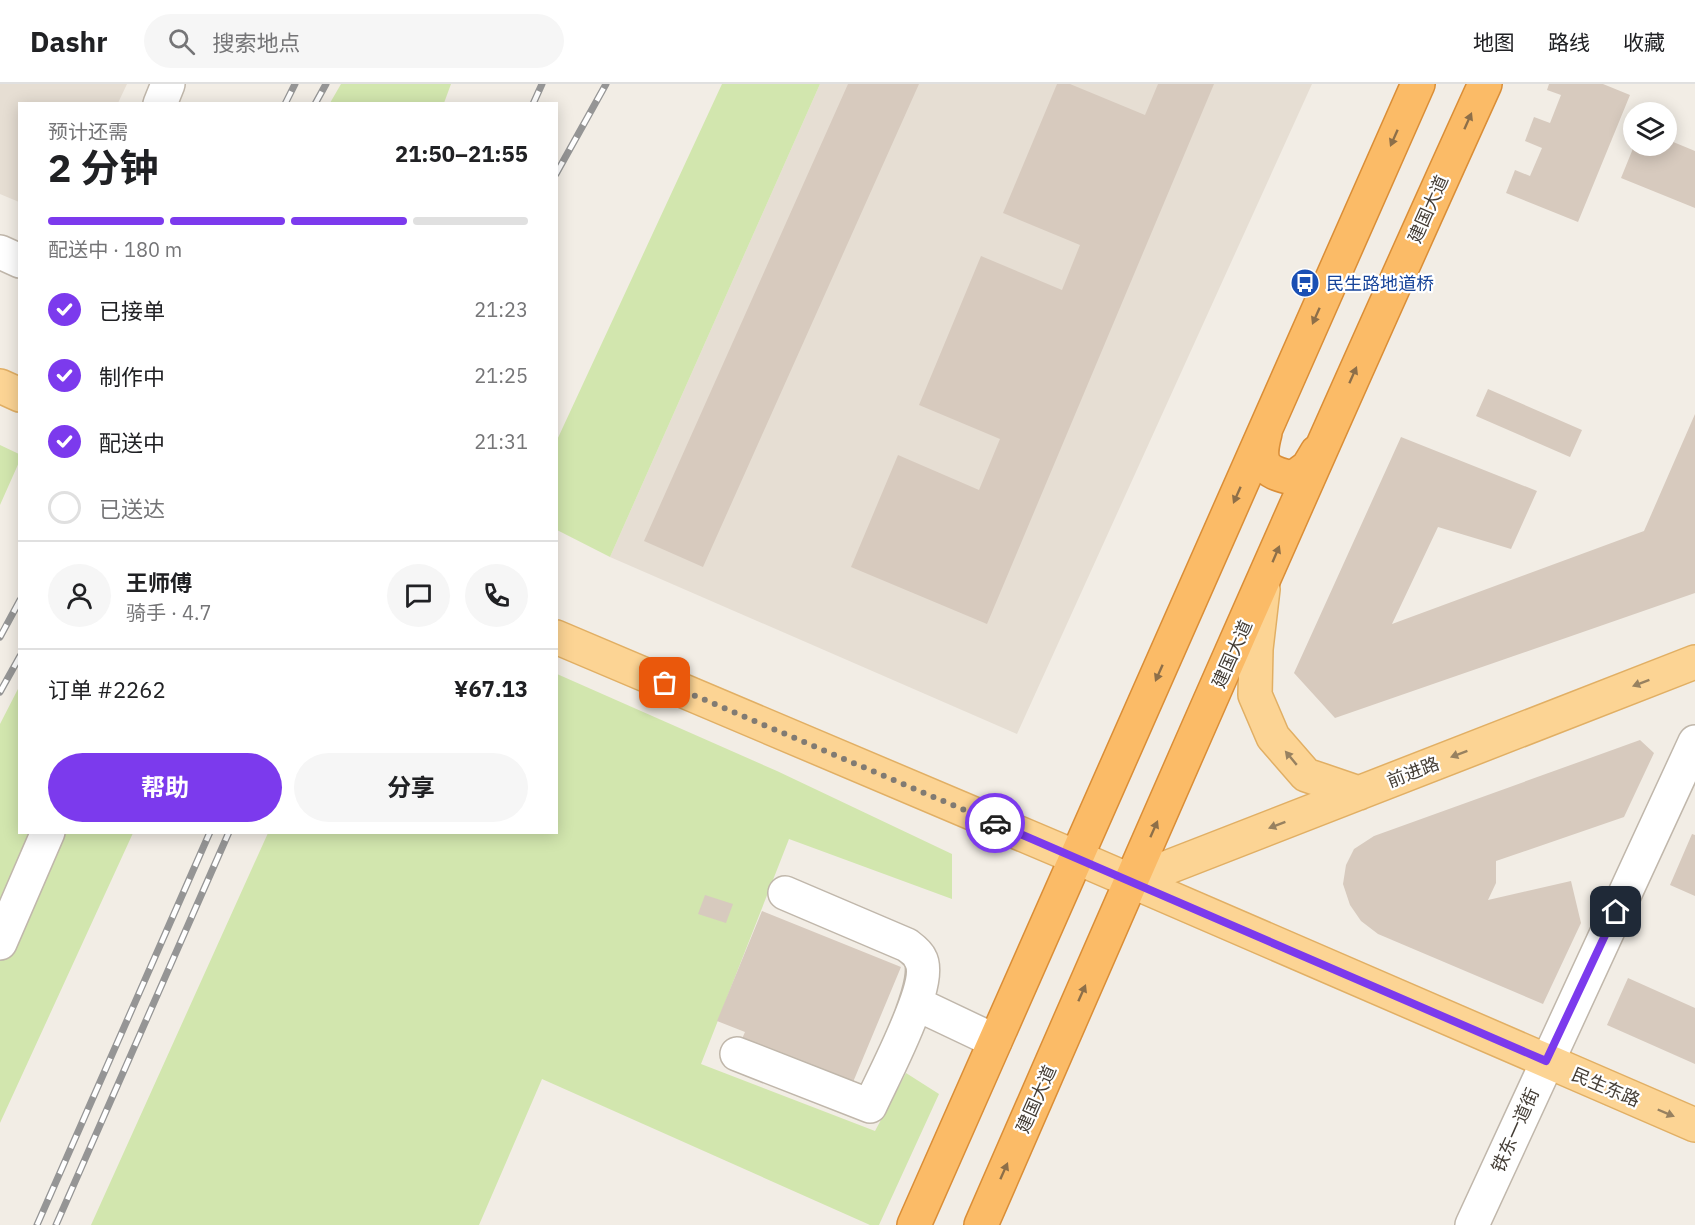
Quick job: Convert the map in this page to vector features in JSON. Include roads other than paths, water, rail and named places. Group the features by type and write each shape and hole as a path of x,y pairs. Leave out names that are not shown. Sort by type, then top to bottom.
{"highway":[{"path":"914,1225 1418,84"},
{"name":"建国大道","path":"981,1225 1263,584 1322,444 1485,84"},
{"path":"1266,428 1261,449 1262,461 1274,474 1293,478 1308,467 1322,444"}],"main road":[{"path":"0,386 18,394"},
{"path":"1263,584 1256,648 1255,695 1273,737 1306,775 1359,793"},
{"name":"民生东路","path":"558,638 1078,858 1695,1125"},
{"name":"前进路","path":"1130,882 1695,662"}],"street":[{"path":"161,102 168,84"},
{"path":"0,252 18,260"},
{"name":"铁东一道街","path":"1472,1225 1695,742"},
{"path":"0,943 47,834"},
{"path":"737,1053 870,1106 916,1004 923,975 921,958 907,945 785,893"},
{"path":"916,1004 995,1041"}],"railway":[{"path":"286,102 295,84"},
{"path":"316,102 326,84"},
{"path":"534,102 542,84"},
{"path":"558,170 606,84"},
{"path":"0,637 18,604"},
{"path":"0,692 18,660"},
{"path":"37,1225 209,834"},
{"path":"56,1225 228,834"}],"place":[{"name":"民生路地道桥","path":"1305,283"}]}
